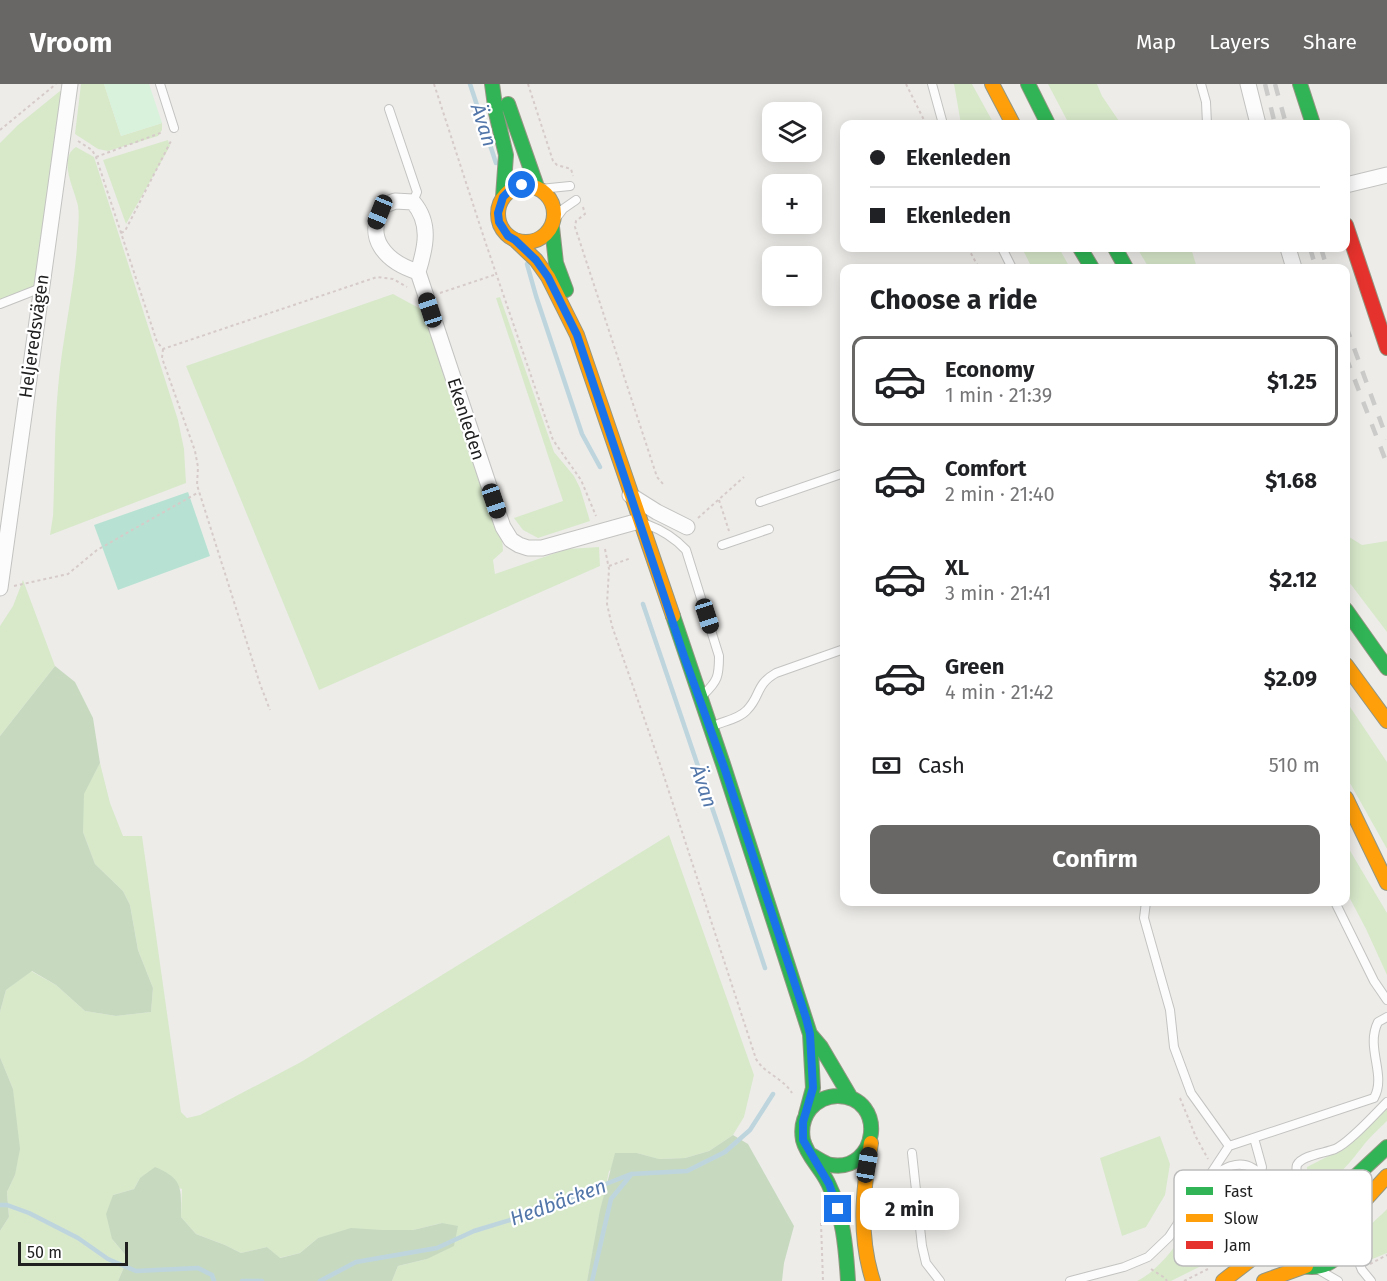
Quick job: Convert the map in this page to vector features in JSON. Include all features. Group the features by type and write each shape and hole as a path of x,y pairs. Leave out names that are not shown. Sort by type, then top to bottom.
{"main road":[{"path":"492,84 508,105 539,188 552,200 556,262 573,307 577,335"},
{"path":"492,84 496,113 507,155 507,173 498,213 499,222 508,236 536,260 548,277 577,335 724,767 810,1034 813,1088 803,1122 803,1140 829,1184 838,1209 846,1249 848,1281"},
{"path":"993,84 1011,120"},
{"path":"1028,84 1046,120"},
{"path":"1300,84 1312,120"},
{"path":"503,197 509,191 522,185 539,188"},
{"path":"515,240 524,242 540,239 553,224"},
{"path":"1350,237 1387,348"},
{"path":"1350,616 1387,668"},
{"path":"1350,670 1387,721"},
{"path":"1350,806 1387,883"},
{"path":"1356,819 1387,865"},
{"path":"810,1034 821,1047 851,1098"},
{"path":"806,1114 813,1106 831,1096 851,1098 867,1112 873,1131 862,1196 862,1217 873,1281"},
{"path":"811,1155 819,1162 840,1167 860,1159 871,1142"},
{"path":"1363,1170 1387,1147"},
{"path":"1372,1192 1387,1176"},
{"path":"1223,1281 1243,1266"},
{"path":"1264,1281 1314,1266"}],"street":[{"name":"Heljeredsvägen","path":"6,588 41,288 70,84"},
{"path":"1248,84 1257,120"},
{"path":"1350,184 1387,175"},
{"path":"395,201 413,202 421,211 426,229 424,251 418,272 401,265 385,254 376,235 375,223 385,204 395,201"},
{"name":"Ekenleden","path":"418,272 503,527 511,540 528,548 542,548 639,521"},
{"path":"630,495 687,527"}],"lane":[{"path":"160,84 174,128"},
{"path":"932,84 942,120"},
{"path":"1201,84 1206,102 1207,120"},
{"path":"389,109 417,192 413,202"},
{"path":"539,188 573,183"},
{"path":"553,224 563,209 579,202"},
{"path":"0,304 41,288"},
{"path":"760,502 840,474"},
{"path":"639,521 661,530 686,550 719,656 716,683 699,699"},
{"path":"722,545 769,529"},
{"path":"709,728 739,717 748,709 766,678 840,650"},
{"path":"1146,906 1144,918 1170,1010 1174,1047 1186,1082 1196,1101 1229,1146"},
{"path":"1337,906 1374,981 1387,1000"},
{"path":"1213,1170 1229,1146 1374,1098 1379,1094 1385,1083 1385,1075 1374,1031 1378,1022 1387,1017"},
{"path":"1297,1170 1298,1164 1307,1158 1341,1146 1387,1102"},
{"path":"1254,1138 1262,1170"},
{"path":"912,1153 922,1246 926,1263 940,1281"},
{"path":"1223,1170 1238,1165 1254,1170"},
{"path":"1070,1281 1142,1260 1169,1237 1174,1229"},
{"path":"1360,1266 1371,1281"},
{"path":"1310,1267 1338,1281"}],"path":[{"path":"0,130 56,84"},
{"path":"434,84 553,440 581,480 596,516"},
{"path":"528,84 553,160 557,165 571,169 573,183"},
{"path":"906,84 924,120"},
{"path":"96,157 174,128"},
{"path":"121,233 125,231 170,144 174,128"},
{"path":"62,133 87,146 96,157 157,342 163,348"},
{"path":"579,202 585,214 576,221 575,227 657,477 663,484"},
{"path":"163,348 377,277 393,279 401,283 416,300 497,274"},
{"path":"163,348 162,358 195,451 199,492 270,710"},
{"path":"687,527 744,477"},
{"path":"6,588 68,574 97,550 199,492"},
{"path":"719,500 732,541"},
{"path":"605,549 609,566 607,604 612,626 659,761 756,1059 764,1070 787,1086 793,1099"},
{"path":"609,566 631,558"},
{"path":"1186,1082 1180,1098 1209,1161"},
{"path":"821,1222 823,1281"},
{"path":"1372,1263 1387,1255"},
{"path":"1142,1260 1167,1281"},
{"path":"1362,1270 1368,1266"}],"green space":[{"path":"81,84 104,84 121,136 162,123 162,130 158,136 108,151 98,149 75,134"},
{"path":"104,84 149,84 162,123 121,136"},
{"path":"954,84 972,84 992,120 960,120"},
{"path":"1048,84 1097,84 1102,96 1118,120 1067,120"},
{"path":"60,91 65,92 36,289 0,301 0,143 18,125"},
{"path":"168,140 170,146 126,224 103,160"},
{"path":"76,147 94,157 178,420 184,449 186,483 50,535 53,516 58,388 79,222 78,206 67,167 71,152"},
{"path":"1024,252 1061,252 1068,264 1030,264"},
{"path":"1139,252 1192,252 1196,264 1147,264"},
{"path":"393,294 430,314 502,536 503,551 493,560 495,574 567,549 599,547 600,566 319,690 186,366"},
{"path":"500,297 554,452 574,476 590,521 538,538 523,530 514,518 563,501 496,298"},
{"path":"188,492 210,556 118,590 94,525"},
{"path":"1350,538 1362,545 1387,541 1387,632 1350,583"},
{"path":"23,580 55,666 0,736 0,626 13,606"},
{"path":"55,666 75,682 93,718 100,763 84,794 83,832 95,864 123,891 130,905 138,950 153,988 151,1012 116,1016 85,1011 56,985 32,971 6,990 0,1012 0,736"},
{"path":"1350,707 1387,762 1387,849 1350,783"},
{"path":"100,763 110,803 123,836 142,836 181,1112 187,1118 200,1115 301,1062 669,835 754,1075 744,1117 733,1135 709,1151 685,1158 658,1159 637,1153 609,1171 587,1281 392,1281 398,1266 427,1259 442,1223 413,1230 382,1230 318,1238 300,1253 279,1258 267,1247 241,1253 196,1234 181,1217 182,1189 140,1178 134,1189 113,1195 112,1239 128,1258 118,1281 0,1281 0,1231 9,1217 7,1192 15,1175 13,1089 0,1057 0,1012 6,990 31,971 56,985 85,1011 116,1016 151,1012 153,988 138,950 130,905 123,891 95,864 83,832 83,794"},
{"path":"1350,851 1387,913 1387,975 1350,899"},
{"path":"0,1057 13,1089 20,1149 15,1175 7,1192 9,1217 0,1231"},
{"path":"1387,1108 1387,1121 1369,1138 1343,1170 1307,1170 1307,1167 1346,1147"},
{"path":"733,1135 748,1144 794,1226 784,1263 782,1281 587,1281 600,1210 615,1153 637,1153 659,1159 685,1158 709,1151"},
{"path":"1160,1136 1170,1164 1165,1195 1146,1227 1122,1236 1100,1158"},
{"path":"155,1167 176,1181 180,1192 181,1217 196,1234 241,1253 267,1247 280,1258 300,1253 318,1238 351,1228 413,1230 442,1223 458,1226 454,1246 427,1259 398,1266 392,1281 118,1281 128,1258 112,1239 106,1214 113,1195 134,1189 140,1178"},
{"path":"1387,1209 1387,1253 1372,1259 1372,1224"},
{"path":"1174,1248 1174,1266 1201,1266 1171,1281 1137,1281 1149,1273"}],"waterway":[{"name":"Ävan","path":"470,84 496,163"},
{"name":"Ävan","path":"527,264 582,434 600,467"},
{"name":"Ävan","path":"643,604 765,968"},
{"name":"Hedbäcken","path":"320,1281 356,1262 437,1248 474,1231 533,1213 631,1174 687,1171 725,1152 750,1130 773,1094"},
{"path":"592,1281 611,1199 630,1176"},
{"name":"Hedbäcken","path":"0,1205 7,1205 29,1213 78,1238 108,1259 136,1271 198,1268 212,1275 214,1281"},
{"name":"Hedbäcken","path":"242,1281 262,1281"}],"railway":[{"path":"1265,84 1274,120"},
{"path":"1275,84 1285,120"},
{"path":"1311,252 1315,264"},
{"path":"1322,252 1326,264"},
{"path":"1350,337 1387,439"},
{"path":"1350,367 1387,464"}],"traffic: fast":[{"path":"492,84 506,155 503,197"},
{"path":"1028,84 1046,120"},
{"path":"1300,84 1312,120"},
{"path":"508,104 537,187"},
{"path":"552,227 556,263 566,290"},
{"path":"1082,252 1090,264"},
{"path":"1117,252 1124,264"},
{"path":"673,616 810,1034 813,1088 806,1114"},
{"path":"1350,616 1387,668"},
{"path":"810,1034 821,1047 851,1098"},
{"path":"811,1155 831,1165 847,1164 859,1158 867,1147 871,1134 870,1120 865,1108 854,1100 838,1096 826,1098 810,1109 802,1128 805,1146 825,1178 837,1206 845,1243 848,1281"},
{"path":"1362,1170 1387,1147"},
{"path":"1305,1266 1319,1266"}],"traffic: slow":[{"path":"992,84 1011,120"},
{"path":"520,186 532,186 542,190 550,198 554,214 550,230 542,238 532,242 520,242 510,238 502,230 498,220 498,208 502,198 510,190 520,186"},
{"path":"515,240 536,260 548,277 577,335 673,616"},
{"path":"1350,670 1387,721"},
{"path":"1350,806 1387,883"},
{"path":"871,1143 863,1212 865,1247 873,1281"},
{"path":"1372,1192 1387,1176"},
{"path":"1223,1281 1243,1266"},
{"path":"1264,1281 1306,1266"}],"traffic: jam":[{"path":"1350,237 1387,348"}],"route":[{"path":"522,185 509,191 503,197 499,205 499,222 502,230 536,260 548,277 577,335 649,545 684,656 724,767 806,1018 810,1034 813,1088 803,1122 803,1140 829,1184 838,1209"}]}
